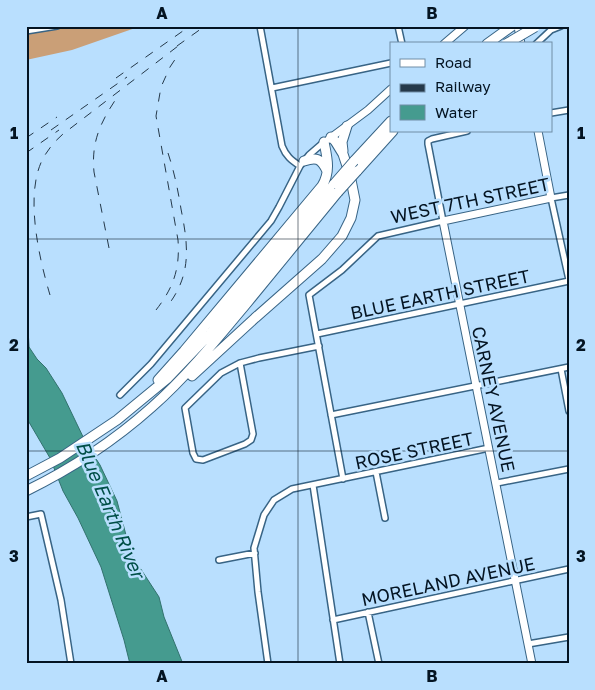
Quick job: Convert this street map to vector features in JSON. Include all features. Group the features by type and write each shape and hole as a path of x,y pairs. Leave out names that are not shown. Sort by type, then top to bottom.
{"highway":[{"path":"509,42 535,26"},
{"path":"490,42 517,27"},
{"path":"152,407 179,382 210,348 336,188 354,161 390,122"},
{"path":"343,154 342,142 347,126"},
{"path":"30,474 67,453 117,420 168,378 203,341 336,188 357,171 392,132"},
{"path":"26,491 95,450 184,383 322,259 342,236 351,218 355,200 343,154 335,141 328,140 328,172 322,186 184,351 131,409"},
{"path":"302,163 317,159 322,161 328,172"}],"main road":[{"path":"446,42 465,26"},
{"path":"517,27 521,42"},
{"path":"328,140 368,110 390,90"},
{"path":"538,132 551,198"},
{"name":"WEST 7TH STREET","path":"443,221 551,198"},
{"name":"CARNEY AVENUE","path":"443,221 532,664"}],"street":[{"path":"26,31 57,26"},
{"path":"260,26 282,146 288,158 302,163"},
{"path":"398,26 402,42"},
{"path":"538,42 551,30 561,26"},
{"path":"272,88 390,63"},
{"path":"552,113 569,110"},
{"name":"CARNEY AVENUE","path":"443,221 428,141 463,132"},
{"path":"120,395 156,358 271,221 302,163 314,150 328,140"},
{"name":"WEST 7TH STREET","path":"551,198 569,195"},
{"path":"551,198 569,280"},
{"name":"WEST 7TH STREET","path":"317,334 310,294 342,270 378,236 443,221"},
{"name":"BLUE EARTH STREET","path":"317,334 569,280"},
{"path":"317,334 343,479"},
{"path":"240,363 253,434 251,440 203,460 196,459 193,453 185,408 221,373 240,363 319,346"},
{"path":"332,415 569,367"},
{"path":"561,369 569,410"},
{"name":"ROSE STREET","path":"268,664 254,548 264,514 274,500 292,489 490,448"},
{"path":"497,483 569,469"},
{"path":"376,472 385,518"},
{"path":"313,485 340,664"},
{"path":"26,517 40,514 61,600 70,664"},
{"path":"219,560 255,554"},
{"name":"MORELAND AVENUE","path":"333,620 569,569"},
{"path":"368,612 379,664"},
{"path":"528,644 569,637"}],"shaded area":[{"path":"26,26 141,26 72,50 26,60"}],"water":[{"name":"Blue Earth River","path":"26,323 29,347 46,368 62,393 117,501 131,554 159,597 164,617 183,664 130,664 101,567 63,491 50,458 26,417"}],"railway":[{"path":"116,78 190,26"},
{"path":"177,46 205,26"},
{"path":"50,295 41,262 34,205 38,170 45,155 63,134 182,43"},
{"path":"156,310 171,285 178,260 178,240 156,116 161,87 178,55"},
{"path":"51,130 127,77"},
{"path":"109,248 93,161 98,132 118,96"},
{"path":"26,138 57,117"},
{"path":"26,153 59,130"},
{"path":"168,153 179,195 186,246 185,270 182,281 169,304"}]}
